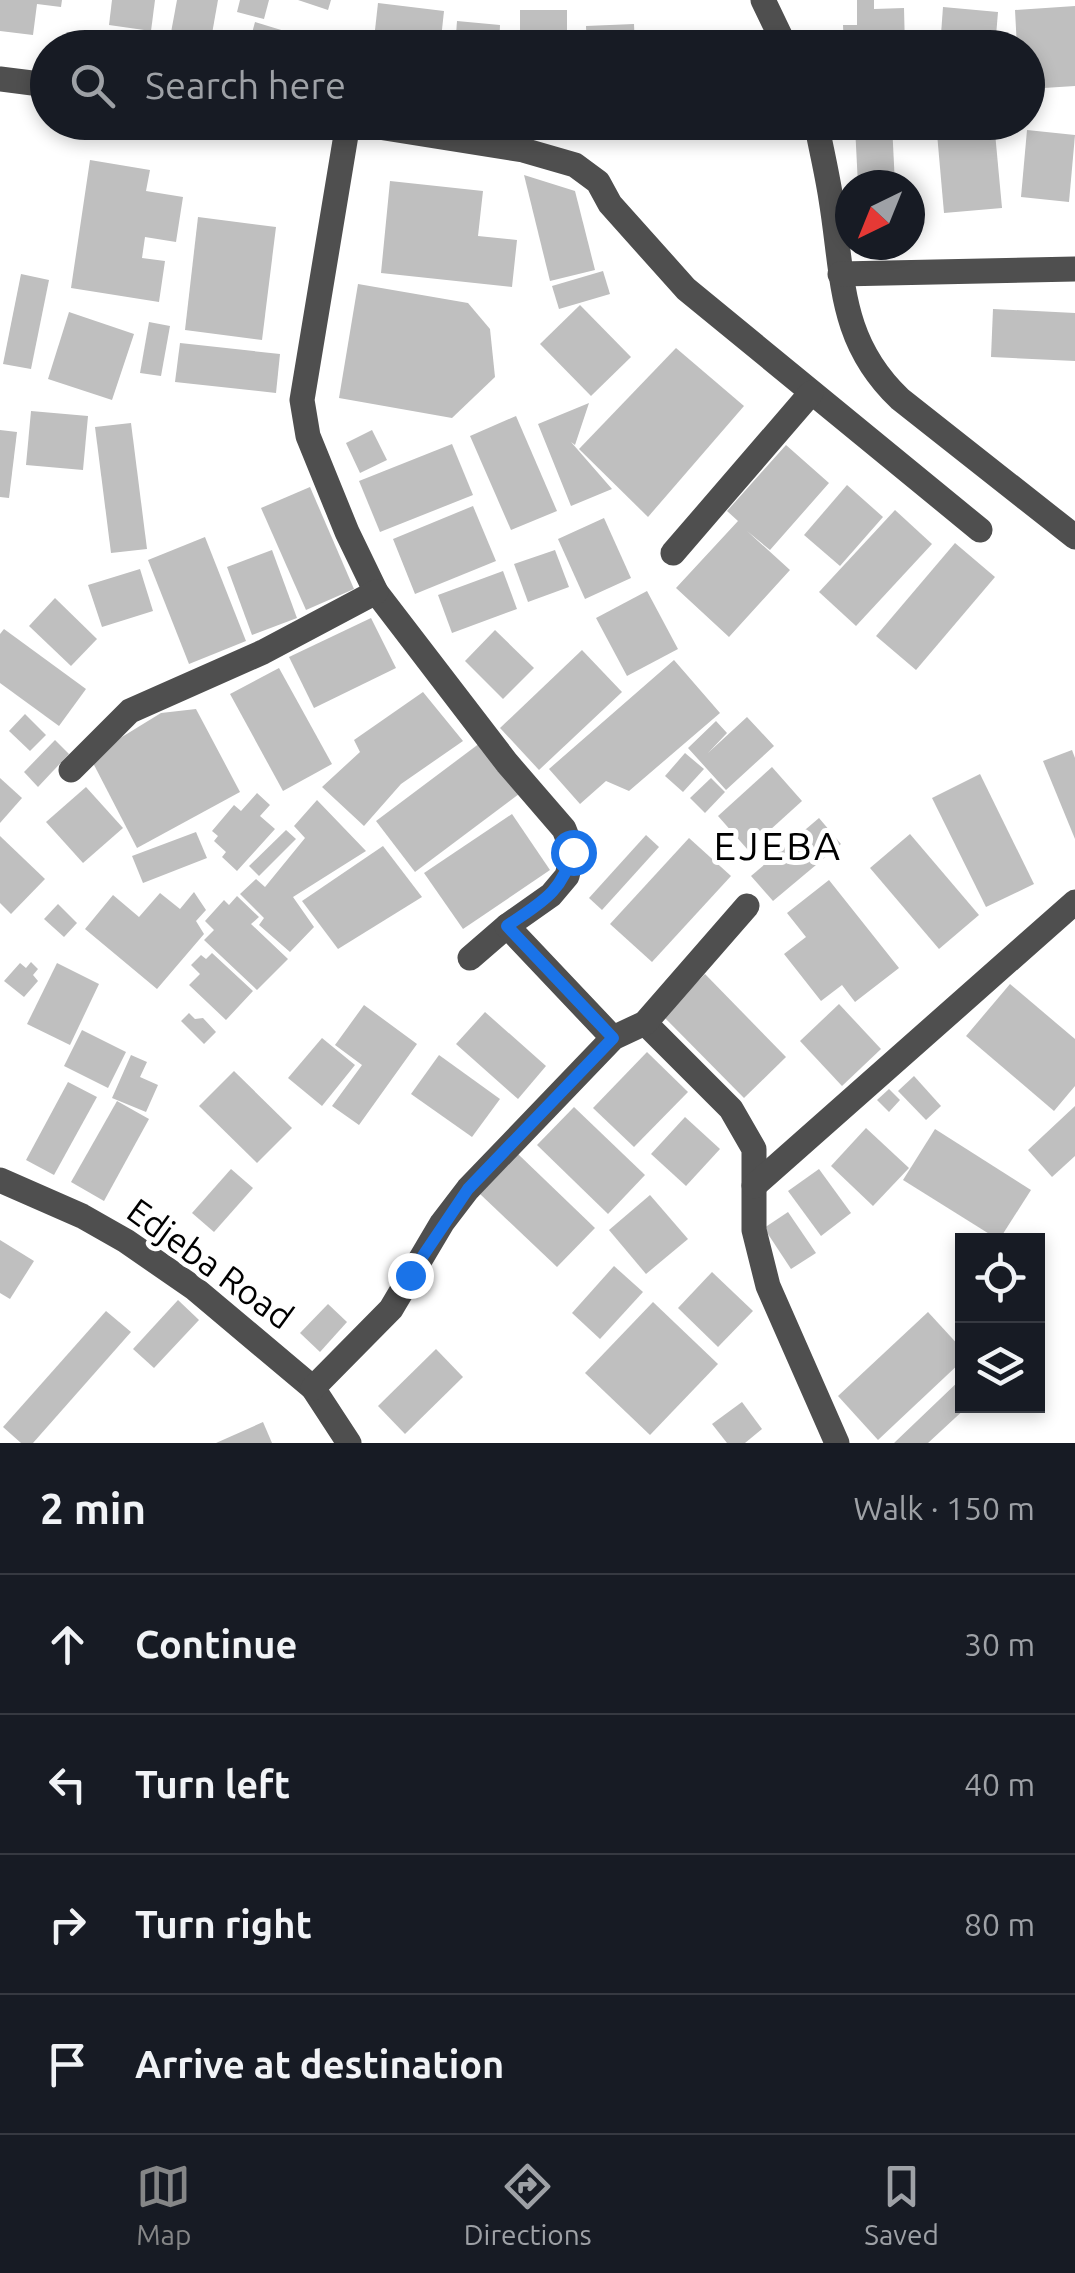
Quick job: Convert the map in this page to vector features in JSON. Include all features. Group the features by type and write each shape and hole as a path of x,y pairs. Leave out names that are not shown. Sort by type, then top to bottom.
{"street":[{"path":"763,0 777,30"},
{"path":"0,78 30,82"},
{"path":"345,140 302,400 308,436 376,592 506,763 564,829 573,852 566,876 551,895 470,958"},
{"path":"460,140 523,150 575,165 598,182 610,204 686,289 980,530"},
{"path":"820,140 840,274 856,340 875,375 1075,537"},
{"path":"840,274 1075,269"},
{"path":"672,553 811,393"},
{"path":"71,770 130,711 263,652 376,592"},
{"path":"754,1186 1075,902"},
{"path":"312,1388 391,1309 442,1223 468,1189 613,1038 645,1023 747,906"},
{"path":"507,926 613,1038"},
{"path":"645,1023 732,1108 754,1149 754,1230 768,1286 837,1443"},
{"name":"Edjeba Road","path":"0,1180 126,1240 219,1308 312,1388 349,1443"}],"building":[{"path":"0,0 62,0 61,7 37,4 30,35 0,31"},
{"path":"112,0 155,0 151,30 109,25"},
{"path":"177,0 218,0 213,30 171,30"},
{"path":"240,0 269,0 264,19 237,12"},
{"path":"298,0 331,0 328,10"},
{"path":"857,0 874,0 874,9 904,8 905,30 843,30 843,25 857,25"},
{"path":"378,3 444,11 442,30 375,30"},
{"path":"1075,6 1075,86 1045,88 1045,30 1016,30 1015,10"},
{"path":"943,7 998,12 996,30 941,30"},
{"path":"520,10 567,10 567,30 520,30"},
{"path":"457,21 500,25 500,30 456,30"},
{"path":"255,22 281,30 253,30"},
{"path":"634,24 634,30 586,30 586,26"},
{"path":"1045,132 1075,135 1069,202 1021,197 1026,140 1045,140"},
{"path":"856,140 893,140 894,170 857,170"},
{"path":"938,140 996,140 1002,208 944,213"},
{"path":"90,160 150,170 146,191 183,197 176,242 145,237 142,258 165,261 159,302 71,288"},
{"path":"524,175 575,191 595,270 550,281"},
{"path":"390,181 483,191 478,236 517,240 512,287 381,273"},
{"path":"198,217 276,227 262,340 185,330"},
{"path":"603,271 610,294 559,309 552,286"},
{"path":"21,274 49,280 31,369 3,364"},
{"path":"358,284 468,303 490,329 495,377 452,418 339,398"},
{"path":"580,305 631,357 591,396 540,344"},
{"path":"993,309 1075,313 1075,361 991,357"},
{"path":"69,312 134,334 112,400 48,379"},
{"path":"149,322 170,326 161,376 140,373"},
{"path":"180,343 280,354 276,393 175,382"},
{"path":"676,348 744,406 648,517 579,449"},
{"path":"589,403 575,445 571,442 612,489 571,506 538,424"},
{"path":"31,411 88,416 83,470 26,465"},
{"path":"516,416 557,511 511,530 470,436"},
{"path":"131,423 147,549 111,553 95,427"},
{"path":"0,430 17,432 9,498 0,497"},
{"path":"372,430 387,460 360,473 346,443"},
{"path":"452,444 473,495 380,532 359,481"},
{"path":"786,445 829,483 770,550 747,531 790,570 729,637 676,588 738,521 727,511"},
{"path":"847,485 883,517 840,566 804,535"},
{"path":"310,487 354,589 306,610 261,508"},
{"path":"473,506 496,561 415,594 393,539"},
{"path":"895,510 932,544 856,626 819,592"},
{"path":"604,518 631,578 585,599 558,539"},
{"path":"205,537 246,641 189,664 148,560"},
{"path":"955,543 995,577 916,670 876,636"},
{"path":"272,550 297,618 252,635 227,567"},
{"path":"555,550 569,587 528,602 514,564"},
{"path":"140,569 153,611 102,627 88,585"},
{"path":"503,571 517,609 452,633 438,595"},
{"path":"647,591 678,649 627,676 596,618"},
{"path":"55,598 97,639 71,666 29,626"},
{"path":"371,618 396,668 314,708 289,657"},
{"path":"4,629 86,689 59,726 0,683 0,634"},
{"path":"495,630 534,668 503,699 465,661"},
{"path":"582,650 622,692 539,770 500,728"},
{"path":"674,660 720,713 629,791 606,781 580,804 549,769"},
{"path":"279,668 332,764 283,791 230,694"},
{"path":"423,692 463,741 401,784 364,826 322,787 360,752 354,740"},
{"path":"196,709 240,792 137,848 92,761 161,713"},
{"path":"25,714 46,735 30,751 9,731"},
{"path":"747,717 774,746 726,790 688,748 716,721 727,733 708,753"},
{"path":"55,740 69,754 38,787 24,772"},
{"path":"480,743 519,794 415,872 376,821"},
{"path":"1072,750 1075,758 1075,839 1043,761"},
{"path":"685,753 704,769 683,792 665,776"},
{"path":"772,767 802,801 748,850 718,816"},
{"path":"980,774 1034,884 986,907 932,798"},
{"path":"0,778 22,798 0,823"},
{"path":"711,778 725,792 705,813 690,798"},
{"path":"86,787 123,828 83,863 46,822"},
{"path":"257,793 270,805 260,816 275,829 237,871 222,857 226,852 214,841 218,836 212,831 234,805 241,811"},
{"path":"317,800 366,851 293,897 314,927 290,952 259,925 264,918 240,894 256,879 265,887 305,838 294,826"},
{"path":"512,814 550,870 463,929 424,873"},
{"path":"819,818 841,844 773,901 751,876"},
{"path":"286,830 296,839 259,876 249,866"},
{"path":"196,832 207,858 143,883 132,856"},
{"path":"910,834 979,915 939,949 870,868"},
{"path":"646,835 659,847 602,910 589,898"},
{"path":"0,836 45,879 11,914 0,903"},
{"path":"689,838 731,876 652,962 610,924"},
{"path":"383,846 422,897 338,949 302,901"},
{"path":"829,880 899,968 855,1002 842,985 821,1001 784,954 806,937 787,913"},
{"path":"194,892 206,910 196,921 204,934 157,989 85,929 113,895 139,917 160,893 180,909"},
{"path":"237,896 259,917 251,924 288,959 257,990 204,940 214,930 205,921 224,900 229,905"},
{"path":"58,904 77,923 64,937 44,919"},
{"path":"212,953 253,991 226,1020 189,985 200,974 191,965 201,955 206,959"},
{"path":"31,962 38,969 33,975 38,981 24,997 4,981 20,963 26,968"},
{"path":"57,963 99,984 70,1045 27,1024"},
{"path":"705,974 786,1057 744,1098 663,1016"},
{"path":"1010,984 1075,1039 1075,1086 1054,1111 966,1036"},
{"path":"839,1004 881,1049 842,1086 800,1041"},
{"path":"364,1005 417,1044 359,1125 332,1106 362,1065 335,1045"},
{"path":"485,1012 546,1066 518,1099 456,1044"},
{"path":"189,1013 195,1019 203,1018 216,1032 204,1044 181,1021"},
{"path":"82,1030 126,1052 108,1088 64,1066"},
{"path":"322,1038 355,1065 322,1106 288,1078"},
{"path":"647,1052 688,1092 634,1147 593,1108"},
{"path":"131,1055 147,1062 140,1077 158,1085 146,1112 112,1098"},
{"path":"439,1055 500,1099 472,1137 411,1094"},
{"path":"234,1071 292,1128 257,1163 199,1106"},
{"path":"914,1076 941,1106 926,1120 898,1091"},
{"path":"68,1082 97,1097 54,1175 26,1160"},
{"path":"889,1089 900,1100 889,1112 877,1100"},
{"path":"117,1101 149,1119 104,1201 71,1182"},
{"path":"1075,1106 1075,1156 1052,1177 1028,1150"},
{"path":"574,1107 645,1175 608,1214 537,1145"},
{"path":"685,1117 720,1149 686,1186 651,1154"},
{"path":"866,1128 909,1168 873,1206 831,1166"},
{"path":"935,1129 1031,1190 1003,1233 988,1233 903,1180"},
{"path":"518,1154 595,1228 557,1267 480,1194"},
{"path":"231,1169 253,1188 214,1232 192,1213"},
{"path":"819,1169 851,1213 821,1236 788,1191"},
{"path":"650,1195 688,1239 646,1274 609,1230"},
{"path":"788,1212 816,1253 791,1269 764,1228"},
{"path":"0,1240 34,1261 10,1299 0,1293"},
{"path":"614,1266 643,1292 600,1339 572,1313"},
{"path":"712,1272 753,1311 718,1347 678,1308"},
{"path":"178,1300 199,1320 154,1368 133,1349"},
{"path":"653,1302 718,1364 650,1435 585,1373"},
{"path":"328,1304 347,1322 320,1352 300,1333"},
{"path":"106,1311 131,1332 33,1443 21,1443 3,1427"},
{"path":"928,1312 955,1341 955,1368 878,1440 838,1396"},
{"path":"436,1349 463,1377 405,1434 378,1406"},
{"path":"955,1385 955,1413 960,1413 928,1443 894,1443"},
{"path":"742,1402 762,1429 745,1443 727,1443 712,1424"},
{"path":"263,1422 272,1443 216,1443"}],"district":[{"name":"EJEBA","path":"778,846"}],"route":[{"path":"410,1275 468,1189 613,1038 507,926 551,895 566,876 573,852"}]}
